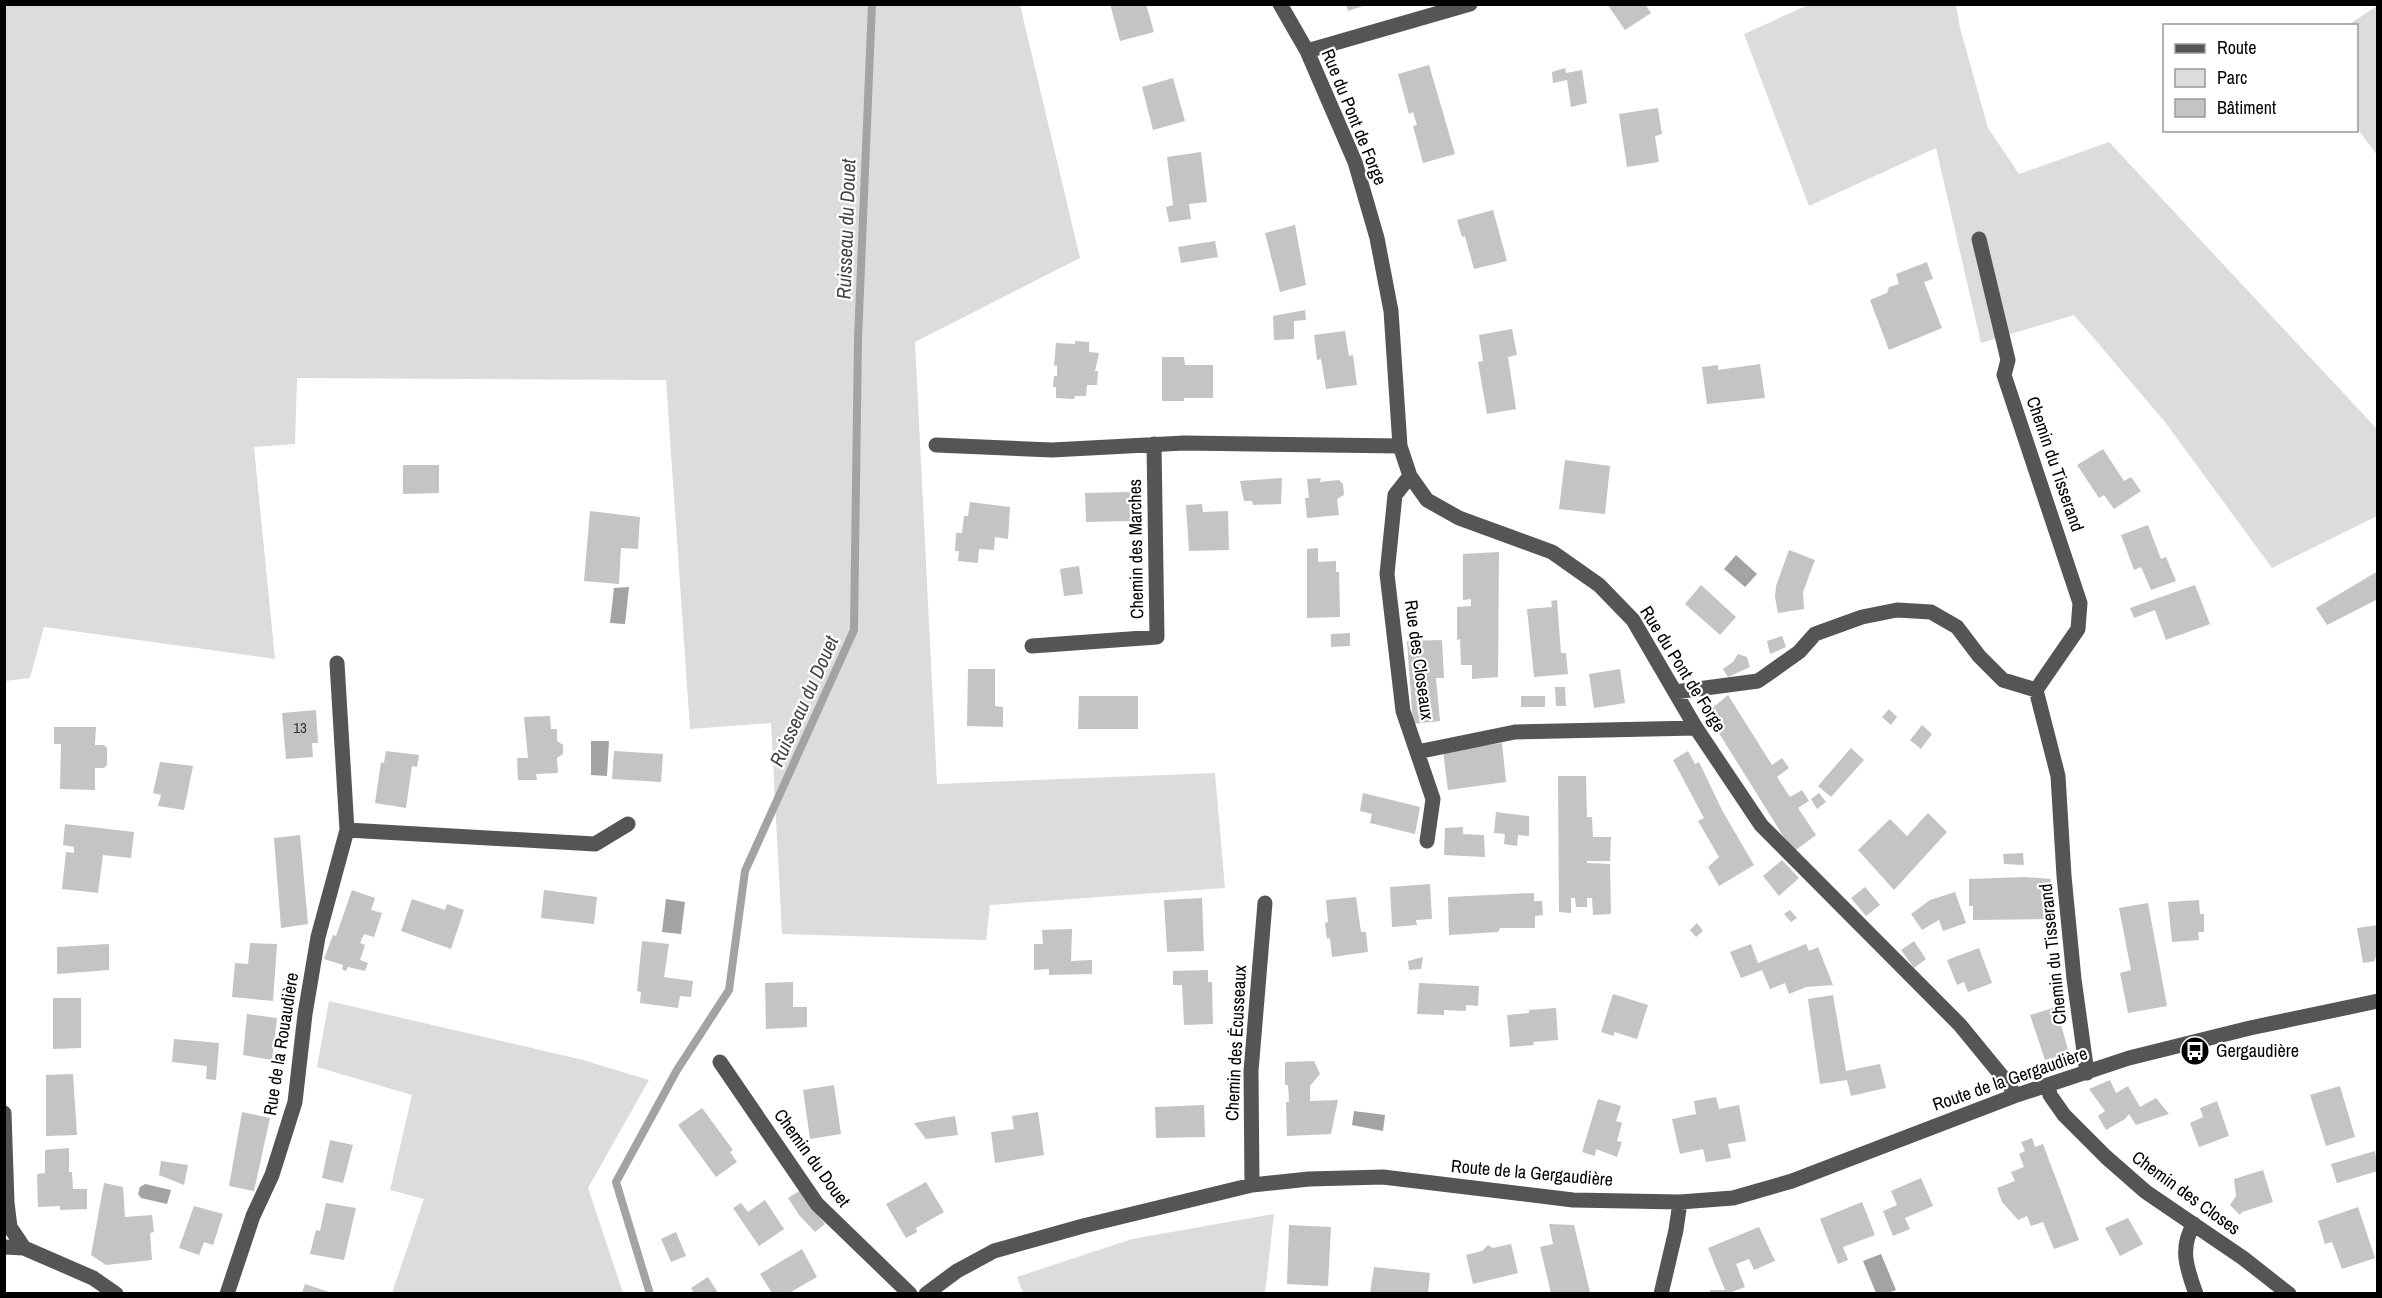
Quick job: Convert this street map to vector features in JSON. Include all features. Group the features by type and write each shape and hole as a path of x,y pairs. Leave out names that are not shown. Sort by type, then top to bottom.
{"street":[{"name":"Rue du Pont de Forge","path":"1281,4 1307,51 1355,162 1377,238 1391,311 1400,446 1410,476 1427,500 1459,518 1551,552 1599,585 1633,620 1696,728 1761,825 1960,1025 2010,1086 2014,1096"},
{"path":"1307,51 1470,4"},
{"name":"Chemin du Tisserand","path":"1979,239 2008,360 2004,375 2080,603 2078,629 2036,690 2058,776 2064,876 2074,979 2087,1073"},
{"path":"936,445 1052,450 1154,444 1400,446"},
{"name":"Chemin des Marches","path":"1032,646 1157,637 1154,444"},
{"name":"Rue des Closeaux","path":"1410,476 1395,495 1387,574 1403,711 1417,752"},
{"path":"1675,692 1758,681 1799,652 1815,634 1862,617 1897,610 1931,612 1957,627 1979,656 2003,680 2036,690"},
{"name":"Rue de la Rouaudière","path":"227,1293 253,1216 272,1175 295,1102 305,1014 318,938 347,830 337,663"},
{"path":"1427,841 1433,799 1417,752 1515,732 1696,728"},
{"path":"347,830 595,844 628,824"},
{"name":"Chemin des Écusseaux","path":"1252,1185 1251,1071 1265,903"},
{"name":"Route de la Gergaudière","path":"926,1293 957,1271 994,1251 1083,1226 1252,1185 1309,1179 1383,1177 1573,1200 1680,1202 1733,1198 1792,1181 2014,1096 2129,1058 2378,1000"},
{"name":"Chemin du Douet","path":"720,1062 817,1204 910,1293"},
{"name":"Chemin des Closes","path":"2048,1085 2050,1095 2064,1115 2106,1157 2146,1192 2289,1293"},
{"path":"4,1113 10,1227 24,1248"},
{"path":"1661,1293 1676,1230 1680,1202"},
{"path":"2194,1224 2186,1236 2185,1265 2196,1293"},
{"path":"4,1247 24,1248 93,1278 116,1293"}],"green space":[{"path":"4,5 1020,5 1080,258 915,342 937,784 1215,773 1225,888 990,905 986,940 782,934 771,723 690,729 666,380 297,378 295,444 254,447 275,659 44,627 30,678 5,681"},
{"path":"1808,5 1956,5 1960,28 1988,128 2019,174 2109,142 2377,429 2377,516 2272,568 2165,422 2074,315 1981,343 1936,148 1809,206 1744,34"},
{"path":"2377,6 2377,155 2358,129 2358,24 2350,24"},
{"path":"329,1001 583,1060 649,1080 588,1188 623,1293 392,1293 424,1199 390,1190 412,1095 317,1067"},
{"path":"1274,1214 1265,1293 1023,1293 1017,1277 1132,1239"}],"shaded area":[{"path":"1736,555 1757,574 1745,587 1724,569"},
{"path":"629,587 625,624 610,623 614,588"},
{"path":"591,741 609,741 607,776 591,775"},
{"path":"666,899 685,902 681,934 662,932"},
{"path":"1354,1111 1385,1115 1383,1131 1352,1125"},
{"path":"145,1184 171,1190 167,1204 141,1198 138,1194 140,1187"},
{"path":"1881,1254 1896,1290 1888,1293 1876,1293 1863,1261"}],"building":[{"path":"1110,4 1146,4 1154,32 1120,41"},
{"path":"1346,4 1365,4 1366,5 1348,11"},
{"path":"1607,4 1645,4 1651,13 1625,30"},
{"path":"1429,65 1455,154 1423,163 1413,126 1417,125 1413,112 1409,114 1398,74"},
{"path":"1565,68 1566,73 1582,70 1587,103 1571,107 1567,80 1553,83 1552,72"},
{"path":"1173,78 1185,121 1153,130 1142,87"},
{"path":"1658,108 1662,134 1655,136 1659,162 1627,167 1619,114"},
{"path":"1201,152 1207,202 1189,204 1191,219 1169,222 1166,207 1173,205 1167,157"},
{"path":"1493,210 1507,261 1474,269 1465,236 1462,237 1457,220"},
{"path":"1295,225 1306,285 1280,292 1265,233"},
{"path":"1215,241 1218,257 1181,263 1178,247"},
{"path":"1927,262 1933,279 1924,282 1942,328 1889,350 1870,300 1887,293 1889,287 1899,284 1896,274"},
{"path":"1305,310 1306,320 1294,321 1294,339 1274,340 1273,316"},
{"path":"1512,329 1517,355 1508,357 1516,409 1487,414 1478,362 1483,361 1479,335"},
{"path":"1345,331 1349,356 1353,355 1357,385 1326,389 1321,359 1317,360 1314,335"},
{"path":"1075,341 1089,342 1089,352 1099,353 1095,371 1098,371 1097,385 1087,385 1086,396 1075,396 1074,399 1056,398 1056,387 1053,387 1054,376 1057,376 1057,365 1054,366 1056,343 1075,344"},
{"path":"1162,357 1184,357 1185,365 1213,365 1213,398 1162,401"},
{"path":"1760,364 1765,398 1707,404 1702,367 1718,365 1718,370"},
{"path":"2103,449 2124,481 2131,477 2141,491 2114,509 2104,495 2099,498 2077,465"},
{"path":"1565,460 1610,466 1605,514 1559,509"},
{"path":"403,465 439,465 439,493 403,494"},
{"path":"1282,478 1281,504 1253,505 1252,501 1244,501 1240,481"},
{"path":"1321,478 1320,482 1339,480 1343,484 1344,495 1337,499 1339,515 1307,518 1305,498 1309,498 1307,479"},
{"path":"1130,492 1130,521 1086,522 1085,493"},
{"path":"970,502 1010,507 1008,539 995,537 994,550 979,549 978,563 958,561 959,551 955,551 956,533 962,533 964,516 968,516"},
{"path":"1202,504 1203,512 1228,511 1229,550 1189,551 1186,505"},
{"path":"590,511 640,517 638,549 621,548 619,584 584,581"},
{"path":"2148,525 2161,559 2166,557 2176,581 2151,590 2141,567 2134,570 2121,535"},
{"path":"1318,548 1318,562 1336,561 1336,572 1339,572 1340,617 1307,618 1307,549"},
{"path":"1789,550 1815,560 1803,592 1804,609 1778,613 1775,597 1776,586"},
{"path":"1499,552 1498,677 1472,679 1472,665 1461,665 1460,639 1457,640 1457,607 1471,606 1471,599 1463,600 1463,554"},
{"path":"1079,566 1083,594 1064,596 1060,569"},
{"path":"2378,571 2378,599 2327,625 2316,608"},
{"path":"1701,585 1736,617 1720,635 1685,604"},
{"path":"2195,585 2210,624 2166,640 2155,610 2134,618 2130,608"},
{"path":"1557,600 1561,653 1566,653 1568,674 1534,677 1527,609 1552,607 1551,601"},
{"path":"1350,633 1350,646 1331,647 1331,634"},
{"path":"1782,636 1786,647 1770,654 1767,641"},
{"path":"1442,640 1444,678 1436,678 1440,721 1413,724 1407,641"},
{"path":"1738,654 1747,657 1750,667 1728,677 1723,669 1733,662"},
{"path":"968,669 995,669 995,706 1003,707 1003,727 967,726"},
{"path":"1620,669 1625,703 1594,708 1589,674"},
{"path":"1555,687 1565,687 1566,706 1556,706"},
{"path":"1728,695 1772,765 1782,758 1789,768 1777,777 1790,797 1802,790 1809,801 1798,808 1816,835 1793,852 1709,717 1710,710"},
{"path":"1079,696 1138,696 1138,729 1078,729"},
{"path":"1521,696 1545,696 1545,707 1521,707"},
{"path":"1889,709 1897,717 1891,725 1882,717"},
{"path":"316,710 318,743 312,743 313,757 286,759 282,713"},
{"path":"550,716 551,729 557,729 557,741 563,745 563,754 557,758 558,773 536,774 537,780 518,780 517,758 528,758 524,717"},
{"path":"1922,725 1932,734 1921,749 1910,740"},
{"path":"54,727 96,727 95,745 104,745 107,748 107,765 104,768 95,768 95,790 60,789 61,744 54,744"},
{"path":"1502,743 1506,782 1448,790 1443,751"},
{"path":"1851,748 1864,760 1831,797 1818,786"},
{"path":"386,751 419,755 417,767 412,766 406,808 375,803 381,762 384,763"},
{"path":"614,751 663,754 661,782 612,779"},
{"path":"1688,751 1695,764 1699,762 1723,812 1754,865 1719,886 1708,867 1719,857 1698,821 1704,818 1673,760"},
{"path":"160,762 193,766 184,810 158,806 161,795 153,793"},
{"path":"1558,776 1586,776 1587,817 1592,817 1593,837 1611,837 1610,861 1587,861 1587,863 1610,864 1611,914 1593,915 1592,898 1587,898 1587,907 1576,907 1575,898 1571,898 1571,913 1559,912"},
{"path":"1363,793 1420,807 1415,834 1370,823 1372,814 1360,811"},
{"path":"1819,793 1826,802 1817,809 1811,799"},
{"path":"1496,812 1529,816 1529,836 1518,835 1517,846 1504,844 1505,834 1494,833"},
{"path":"1928,813 1947,832 1894,890 1858,850 1890,819 1907,836"},
{"path":"65,824 134,832 131,858 103,855 98,893 62,889 66,852 74,853 74,847 63,845"},
{"path":"1463,827 1463,834 1484,835 1485,857 1444,855 1445,828"},
{"path":"300,835 308,924 281,928 274,838"},
{"path":"2023,853 2024,865 2004,864 2003,854"},
{"path":"1782,860 1799,878 1779,896 1763,876"},
{"path":"2024,877 2051,879 2048,919 1973,920 1973,906 1969,906 1969,879"},
{"path":"1430,884 1432,919 1416,920 1417,925 1392,927 1390,887"},
{"path":"1865,887 1880,905 1866,916 1851,898"},
{"path":"352,890 375,898 371,910 382,913 374,937 364,934 360,943 365,945 360,960 368,963 365,971 348,967 346,971 342,969 343,965 324,959 333,935 336,936"},
{"path":"544,890 597,897 594,924 541,918"},
{"path":"1955,892 1966,923 1943,931 1939,920 1922,930 1911,914 1930,900"},
{"path":"1534,893 1534,901 1542,901 1543,915 1535,916 1535,928 1500,928 1498,932 1449,935 1448,897"},
{"path":"1356,897 1361,932 1366,932 1368,952 1332,957 1330,938 1327,939 1325,923 1328,922 1326,900"},
{"path":"1202,898 1204,951 1167,952 1164,900"},
{"path":"412,899 445,910 447,904 464,910 451,949 401,931"},
{"path":"2199,900 2200,914 2204,914 2204,932 2198,932 2199,940 2172,942 2168,902"},
{"path":"2148,903 2167,1006 2128,1013 2120,973 2131,970 2119,908"},
{"path":"1790,910 1797,918 1791,922 1784,914"},
{"path":"1697,923 1703,931 1696,937 1690,930"},
{"path":"2378,925 2378,957 2375,961 2363,963 2357,928"},
{"path":"1072,929 1071,961 1092,960 1092,974 1049,975 1049,969 1034,970 1034,944 1043,944 1042,930"},
{"path":"642,941 669,944 664,977 693,981 691,997 680,996 678,1008 640,1003 641,992 637,991"},
{"path":"1914,941 1926,959 1914,968 1901,950"},
{"path":"250,943 277,944 273,1001 232,997 235,963 248,964"},
{"path":"109,944 109,970 57,974 57,947"},
{"path":"1751,944 1758,963 1806,944 1809,951 1818,947 1833,985 1806,987 1789,994 1785,983 1770,989 1762,970 1741,978 1730,952"},
{"path":"1979,948 1992,983 1968,992 1964,982 1957,985 1947,960"},
{"path":"1423,957 1421,969 1409,970 1408,961"},
{"path":"1208,970 1208,982 1212,982 1213,1024 1184,1025 1182,985 1173,985 1173,971"},
{"path":"793,982 793,1007 807,1007 807,1027 766,1029 765,983"},
{"path":"1419,983 1479,986 1478,1006 1466,1005 1466,1011 1444,1010 1444,1015 1417,1014"},
{"path":"1613,994 1648,1005 1637,1039 1614,1032 1614,1036 1601,1032"},
{"path":"1833,995 1846,1071 1880,1064 1886,1088 1851,1096 1847,1080 1820,1084 1808,999"},
{"path":"53,998 81,998 81,1048 53,1049"},
{"path":"2056,1007 2069,1053 2045,1060 2030,1015"},
{"path":"1556,1008 1558,1040 1510,1047 1507,1015 1529,1013 1529,1010"},
{"path":"247,1014 277,1018 272,1060 243,1055"},
{"path":"174,1039 219,1043 216,1080 206,1079 207,1066 172,1062"},
{"path":"1314,1061 1320,1074 1310,1086 1310,1101 1338,1100 1331,1134 1287,1136 1286,1102 1289,1102 1288,1085 1285,1085 1285,1062"},
{"path":"73,1074 77,1135 46,1136 46,1075"},
{"path":"2110,1080 2116,1093 2128,1086 2140,1107 2156,1098 2169,1114 2136,1125 2129,1114 2125,1119 2106,1130 2098,1116 2105,1111 2089,1089"},
{"path":"834,1085 841,1134 810,1139 803,1090"},
{"path":"2340,1086 2355,1137 2326,1146 2310,1095"},
{"path":"1716,1097 1719,1109 1739,1105 1746,1141 1728,1144 1731,1158 1706,1162 1703,1149 1680,1154 1672,1119 1696,1114 1694,1101"},
{"path":"1598,1099 1621,1106 1616,1121 1622,1123 1617,1141 1622,1142 1617,1157 1596,1149 1595,1156 1582,1152"},
{"path":"2217,1101 2229,1136 2199,1147 2190,1123 2203,1117 2200,1108"},
{"path":"1204,1105 1205,1137 1156,1138 1155,1107"},
{"path":"702,1108 733,1150 730,1152 737,1162 716,1177 678,1125"},
{"path":"242,1112 270,1118 254,1191 229,1186"},
{"path":"1038,1112 1044,1155 995,1163 991,1132 1014,1129 1012,1116"},
{"path":"955,1116 958,1135 926,1139 914,1123"},
{"path":"2032,1138 2035,1147 2043,1144 2079,1240 2054,1249 2043,1222 2031,1226 2027,1216 2018,1220 2002,1202 1997,1188 2015,1181 2011,1172 2024,1167 2019,1154 2025,1151 2021,1142"},
{"path":"330,1140 353,1145 343,1183 322,1178"},
{"path":"69,1148 69,1172 72,1172 73,1189 87,1189 87,1209 60,1210 60,1206 38,1207 37,1174 45,1173 45,1150"},
{"path":"2375,1151 2378,1171 2337,1183 2331,1164"},
{"path":"161,1161 188,1165 184,1185 159,1175"},
{"path":"2263,1170 2273,1202 2242,1212 2240,1215 2230,1205 2236,1196 2234,1179"},
{"path":"1921,1178 1933,1206 1905,1218 1910,1229 1893,1236 1883,1211 1897,1205 1891,1191"},
{"path":"926,1182 944,1212 916,1228 917,1232 906,1238 886,1204"},
{"path":"104,1183 123,1187 125,1217 152,1215 154,1232 150,1233 152,1260 106,1265 91,1255"},
{"path":"799,1191 825,1224 815,1232 799,1215 788,1198"},
{"path":"765,1200 784,1229 759,1246 733,1208 741,1203 748,1212"},
{"path":"1862,1202 1875,1235 1843,1247 1848,1260 1838,1264 1820,1219"},
{"path":"326,1203 356,1208 344,1260 310,1254 316,1230 320,1231"},
{"path":"194,1206 223,1214 213,1245 204,1242 199,1255 179,1248"},
{"path":"2358,1207 2375,1258 2342,1269 2332,1242 2325,1244 2318,1221"},
{"path":"2128,1218 2143,1244 2120,1256 2105,1228"},
{"path":"1549,1224 1574,1225 1590,1292 1551,1293 1540,1247 1553,1244"},
{"path":"1289,1225 1331,1227 1328,1286 1287,1284"},
{"path":"1759,1227 1775,1261 1754,1270 1749,1259 1736,1264 1745,1287 1729,1293 1710,1293 1710,1290 1725,1290 1708,1248"},
{"path":"676,1232 686,1256 671,1262 661,1239"},
{"path":"1511,1244 1518,1273 1473,1284 1466,1255 1482,1251 1488,1245 1493,1248"},
{"path":"802,1249 817,1277 789,1293 772,1293 760,1274"},
{"path":"1374,1267 1430,1273 1428,1293 1370,1293"},
{"path":"708,1277 718,1293 694,1293 691,1288"},
{"path":"305,1284 332,1293 302,1293"}],"waterway":[{"name":"Ruisseau du Douet","path":"650,1294 616,1182 677,1070 729,990 745,871 854,630 858,338 872,4"}],"place":[{"name":"Gergaudière","path":"2195,1051"}]}
